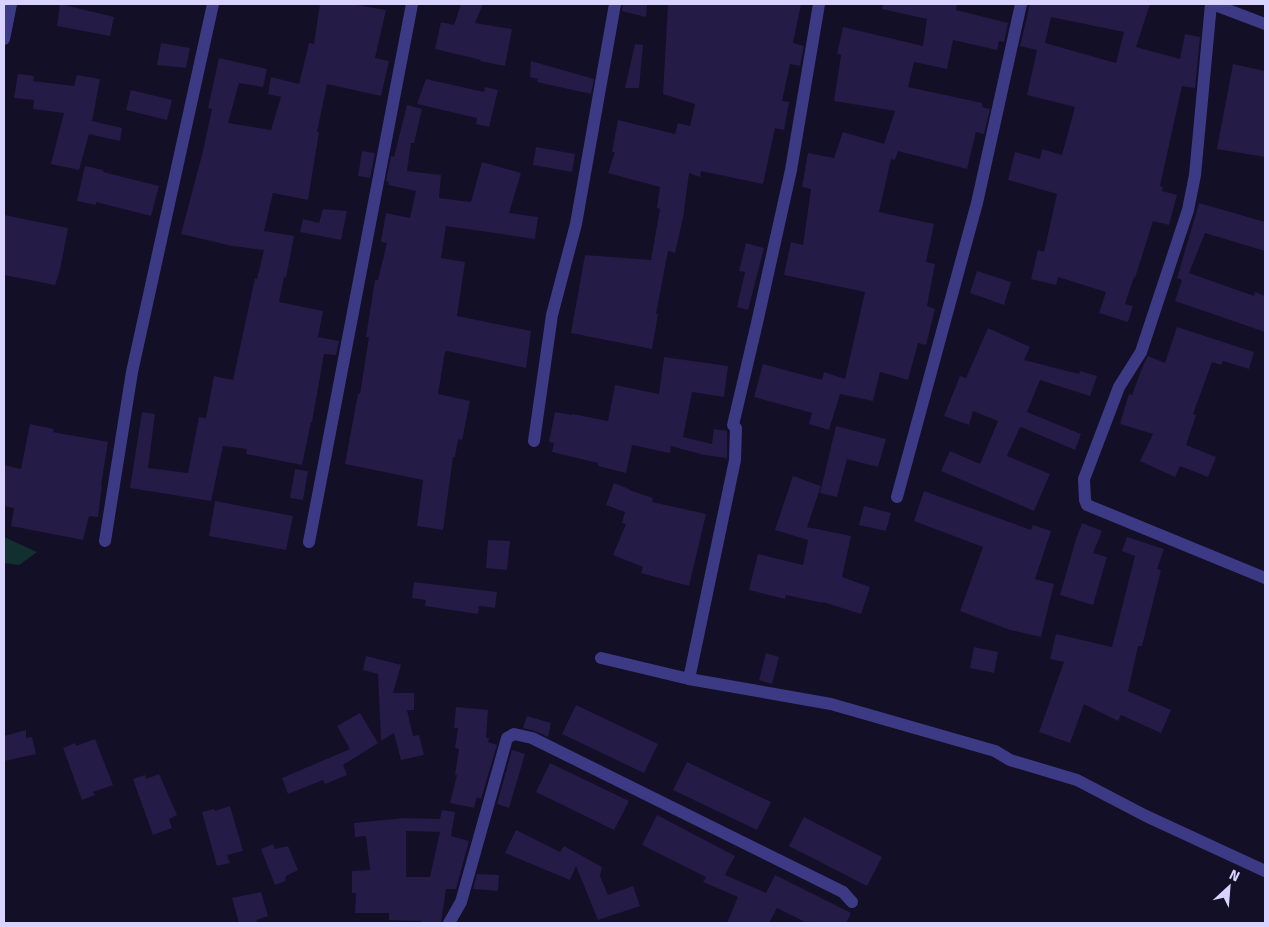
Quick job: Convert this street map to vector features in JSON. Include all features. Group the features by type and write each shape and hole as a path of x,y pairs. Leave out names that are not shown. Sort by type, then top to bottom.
{"street":[{"path":"4,38 10,4"},
{"path":"105,541 132,372 212,4"},
{"path":"309,542 412,4"},
{"path":"534,441 552,315 576,224 616,4"},
{"path":"689,679 736,460 736,428 733,425 791,170 819,4"},
{"path":"897,497 977,203 1021,4"},
{"path":"1265,24 1212,4 1195,175 1188,210 1141,352 1119,387 1084,479 1087,505 1265,578"},
{"path":"601,658 689,679 831,704 995,751 1010,760 1077,780 1146,816 1265,871"},
{"path":"449,923 462,902 507,738 514,734 532,738 843,892 852,902"}],"green space":[{"path":"4,537 37,552 19,565 4,563"}],"building":[{"path":"60,4 114,17 110,36 57,26"},
{"path":"320,4 351,4 386,10 375,58 389,61 381,96 327,84 317,132 319,132 308,200 273,193 264,231 294,236 286,278 284,277 279,302 323,311 318,337 339,341 336,355 324,354 302,465 246,454 247,449 223,446 211,501 130,488 142,412 155,414 148,468 188,473 199,417 206,418 214,376 233,380 255,278 257,279 264,250 232,246 181,234 203,151 212,109 208,108 219,58 267,69 263,87 239,83 228,123 271,130 281,97 268,94 271,77 299,84 309,43 314,44"},
{"path":"461,4 483,4 475,23 512,29 505,66 435,49 441,22 454,25"},
{"path":"623,4 647,4 646,17 622,11"},
{"path":"668,4 801,4 793,43 804,46 800,66 790,64 782,101 789,102 784,130 775,128 763,184 701,171 700,177 689,173 683,218 675,253 668,251 656,314 658,314 652,349 571,333 585,255 651,260 660,209 657,208 660,187 608,173 615,152 612,152 618,120 675,134 678,123 690,126 695,104 663,94"},
{"path":"883,4 957,4 956,10 1008,23 1004,42 999,41 997,50 953,40 947,69 914,62 908,87 982,103 982,107 990,109 984,134 976,132 967,169 898,151 895,160 891,159 879,212 934,224 926,262 935,264 927,306 935,309 926,345 918,343 908,380 880,372 873,401 840,394 829,430 809,424 812,413 754,397 763,364 822,380 824,372 845,379 865,292 784,275 791,242 803,245 811,189 802,187 808,153 834,158 843,132 884,144 895,111 834,101 841,55 837,54 843,27 923,46 927,19 882,9"},
{"path":"1030,4 1150,4 1136,47 1180,59 1185,34 1200,37 1195,88 1182,86 1160,186 1163,187 1162,191 1177,195 1169,225 1153,221 1125,304 1133,306 1128,322 1099,313 1106,292 1058,277 1056,285 1031,279 1038,250 1044,252 1057,194 1008,180 1015,152 1040,159 1042,149 1062,155 1075,107 1027,95 1037,50 1020,46","holes":["1051,17 1124,32 1116,63 1045,43"]},
{"path":"161,43 190,48 186,68 157,65"},
{"path":"635,44 643,45 639,88 625,88"},
{"path":"531,61 594,79 591,94 537,82 538,79 530,77"},
{"path":"1233,64 1265,71 1265,157 1217,149"},
{"path":"18,74 34,76 33,81 74,86 77,75 100,79 92,121 122,128 120,141 89,134 79,170 51,164 64,113 33,109 34,100 14,98"},
{"path":"426,79 484,92 485,87 498,90 489,127 476,124 477,118 417,104"},
{"path":"131,90 172,100 167,120 126,110"},
{"path":"407,105 422,109 414,143 411,143 407,171 441,175 439,198 471,202 482,162 521,173 509,213 538,217 535,239 446,226 441,258 465,262 457,316 531,331 526,368 445,352 438,394 470,401 462,440 458,439 455,457 453,457 443,530 417,526 423,480 345,464 358,394 360,394 375,280 378,280 387,243 381,242 386,213 410,218 416,191 388,185 389,182 386,181 391,156 394,157"},
{"path":"536,147 575,154 572,172 533,165"},
{"path":"362,151 375,153 370,178 358,176"},
{"path":"85,166 159,186 151,216 96,202 96,205 77,201"},
{"path":"1199,203 1265,222 1265,251 1205,233 1189,273 1254,296 1255,292 1265,296 1265,332 1175,301 1182,280 1177,278"},
{"path":"323,209 347,211 341,240 300,232 303,219 319,223"},
{"path":"4,215 68,228 60,270 55,285 4,275"},
{"path":"746,243 764,248 748,310 737,307 745,272 739,271"},
{"path":"977,271 1011,282 1004,305 970,293"},
{"path":"1177,327 1254,352 1249,369 1223,361 1221,365 1212,362 1193,414 1196,415 1186,445 1216,457 1208,477 1180,466 1175,477 1140,461 1153,434 1120,424 1129,394 1132,395 1148,356 1165,363"},
{"path":"988,328 1030,347 1024,360 1079,374 1080,371 1097,376 1090,396 1040,380 1027,412 1081,434 1075,450 1021,427 1019,429 1007,456 1050,474 1034,511 941,471 950,451 980,464 998,421 973,411 969,425 944,416 960,376 966,378"},
{"path":"664,357 728,366 724,397 692,392 683,437 712,444 714,429 727,431 727,458 704,455 671,446 670,453 632,445 626,473 598,466 598,463 552,452 554,443 549,442 555,412 608,421 615,385 659,394"},
{"path":"30,424 54,429 53,432 108,442 98,517 89,516 83,540 11,526 14,508 4,506 4,465 21,469"},
{"path":"836,426 886,439 878,467 847,459 837,497 820,493"},
{"path":"295,469 308,471 303,500 290,498"},
{"path":"793,476 821,486 807,527 851,536 842,577 870,587 861,614 823,602 786,595 785,599 749,590 758,554 803,565 808,540 775,530"},
{"path":"614,483 653,498 652,502 706,514 689,586 641,573 643,567 613,555 626,524 622,523 625,512 606,505"},
{"path":"924,491 1031,530 1033,525 1051,531 1035,579 1054,584 1041,637 1010,630 960,611 983,547 914,521"},
{"path":"215,501 293,516 286,550 209,536"},
{"path":"864,506 891,513 886,531 859,525"},
{"path":"1082,523 1102,531 1093,553 1107,557 1093,605 1060,595"},
{"path":"1127,537 1164,549 1157,569 1161,570 1142,646 1138,646 1128,691 1171,710 1161,733 1121,715 1118,721 1084,704 1070,743 1039,732 1064,662 1050,659 1056,634 1112,647 1135,556 1122,551"},
{"path":"488,540 510,541 507,570 486,568"},
{"path":"414,582 497,592 495,608 479,606 478,614 425,606 426,600 412,598"},
{"path":"974,647 998,652 994,673 970,668"},
{"path":"766,653 779,657 772,684 759,680"},
{"path":"366,656 401,665 393,693 414,693 414,710 407,710 413,736 419,735 424,755 401,760 394,733 381,741 378,674 363,670"},
{"path":"576,705 658,744 644,773 562,734"},
{"path":"456,707 488,710 486,738 489,738 488,742 497,745 481,799 477,797 474,808 450,803 457,775 455,775 459,749 455,748 458,728 454,728"},
{"path":"360,713 378,743 343,765 347,775 325,784 323,780 288,794 282,778 350,749 337,726"},
{"path":"527,716 551,723 548,737 523,728"},
{"path":"26,730 26,738 32,737 36,754 4,761 4,736"},
{"path":"95,739 113,785 93,792 95,795 82,800 63,748 75,743 76,746"},
{"path":"512,750 525,754 509,808 497,804"},
{"path":"687,762 771,802 757,830 673,790"},
{"path":"550,763 629,801 614,830 536,792"},
{"path":"159,774 177,815 169,819 172,828 153,835 133,779 145,775 146,779"},
{"path":"230,806 243,851 227,855 230,863 217,866 202,812 214,809 215,811"},
{"path":"442,810 455,812 451,836 469,841 456,889 446,889 441,923 389,920 389,913 355,913 356,893 352,893 352,871 370,870 366,836 355,837 354,823 404,818 440,819","holes":["406,831 440,832 430,877 406,877"]},
{"path":"657,815 735,856 725,875 766,893 775,875 851,913 846,923 807,923 777,908 769,923 727,923 738,897 703,882 706,877 642,845"},
{"path":"804,817 882,857 867,886 789,846"},
{"path":"516,830 560,852 564,846 602,867 600,876 608,895 633,886 640,906 598,920 576,866 570,880 505,853"},
{"path":"273,844 275,849 288,846 298,870 286,876 285,881 275,885 261,849"},
{"path":"477,874 499,875 498,891 473,889"},
{"path":"261,892 268,916 256,920 258,923 239,923 232,898"}]}
